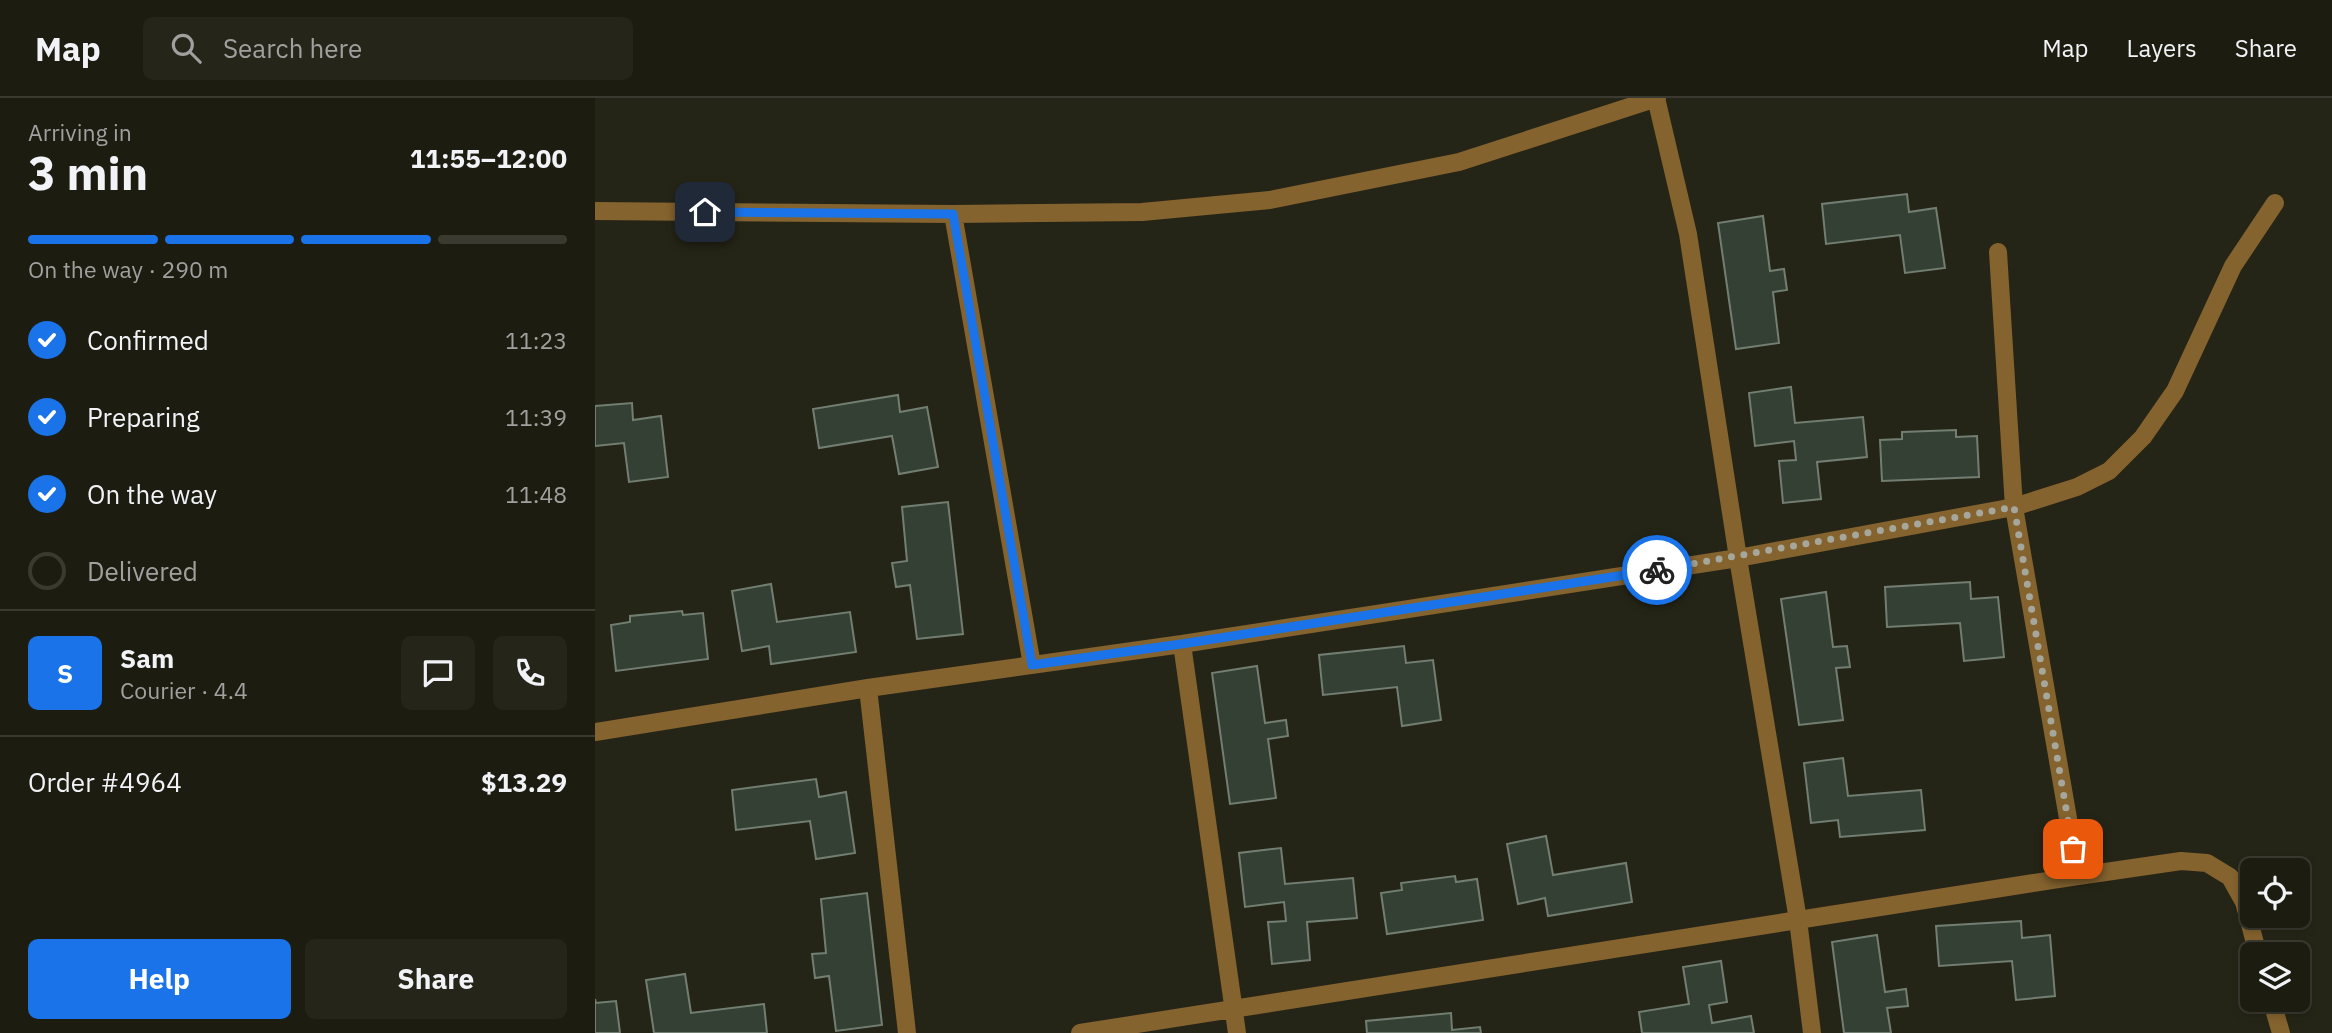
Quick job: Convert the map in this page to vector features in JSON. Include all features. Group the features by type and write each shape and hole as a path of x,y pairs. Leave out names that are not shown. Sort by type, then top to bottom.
{"street":[{"path":"595,211 953,214 1142,212 1271,200 1459,162 1656,98 1688,234 1798,920 1812,1033"},
{"path":"595,732 868,688 1181,644 1738,558 2014,507 2077,487 2109,471 2143,437 2175,391 2234,266 2275,203"},
{"path":"953,214 1032,665"},
{"path":"1998,252 2014,507 2078,876"},
{"path":"1181,644 1237,1033"},
{"path":"868,688 907,1033"},
{"path":"1080,1033 2181,862 2207,863 2230,877 2244,902 2255,942"},
{"path":"2275,1012 2281,1033"}],"building":[{"path":"1907,194 1909,212 1936,208 1945,268 1905,273 1900,235 1826,244 1822,204"},
{"path":"1763,216 1770,271 1784,269 1787,290 1773,292 1779,343 1736,349 1718,223"},
{"path":"1791,387 1795,423 1863,417 1867,457 1817,462 1821,499 1783,503 1779,461 1796,460 1794,441 1755,446 1749,393"},
{"path":"898,395 900,412 927,407 938,467 899,474 892,436 819,448 813,409"},
{"path":"632,403 633,420 661,416 668,477 629,482 624,443 595,446 595,406"},
{"path":"1956,430 1956,437 1977,436 1979,477 1882,481 1880,440 1902,439 1902,432"},
{"path":"948,502 963,634 917,639 910,585 896,587 892,563 907,561 902,507"},
{"path":"1970,582 1971,599 1998,597 2004,657 1964,661 1960,623 1887,627 1885,587"},
{"path":"771,584 777,622 850,612 856,652 771,664 769,646 742,651 732,591"},
{"path":"1826,592 1833,647 1847,646 1850,667 1836,668 1843,720 1799,725 1781,599"},
{"path":"682,611 683,615 703,613 708,659 616,671 611,625 630,622 630,616"},
{"path":"1404,646 1406,663 1433,660 1441,720 1402,726 1397,687 1323,695 1319,655"},
{"path":"1257,666 1265,723 1286,720 1288,736 1268,739 1276,798 1230,804 1212,673"},
{"path":"1843,758 1848,796 1921,790 1925,830 1840,837 1838,820 1811,823 1804,763"},
{"path":"816,779 819,797 846,792 855,853 816,859 810,821 736,830 732,790"},
{"path":"1546,836 1553,875 1626,863 1632,902 1548,916 1545,898 1518,904 1507,844"},
{"path":"1281,848 1285,884 1353,878 1357,918 1307,922 1310,960 1272,964 1268,922 1286,921 1284,902 1245,907 1239,853"},
{"path":"1455,876 1456,882 1477,879 1483,920 1387,934 1381,893 1402,890 1401,883"},
{"path":"867,893 882,1025 836,1031 829,976 815,978 812,954 826,953 821,899"},
{"path":"2021,921 2022,938 2050,935 2055,996 2016,1000 2012,961 1939,966 1936,926"},
{"path":"1877,935 1885,992 1906,989 1908,1006 1887,1008 1891,1033 1844,1033 1832,942"},
{"path":"1721,961 1727,1002 1709,1005 1712,1023 1751,1016 1754,1033 1642,1033 1639,1012 1689,1004 1683,967"},
{"path":"685,974 691,1013 764,1004 767,1033 654,1033 646,980"},
{"path":"595,999 596,1003 616,1001 620,1033 595,1033"},
{"path":"1451,1013 1452,1030 1480,1027 1481,1033 1367,1033 1366,1021"}],"way so far":[{"path":"1657,570 1738,558 2014,507 2073,849"}],"route":[{"path":"705,212 953,214 1032,665 1657,570"}]}
